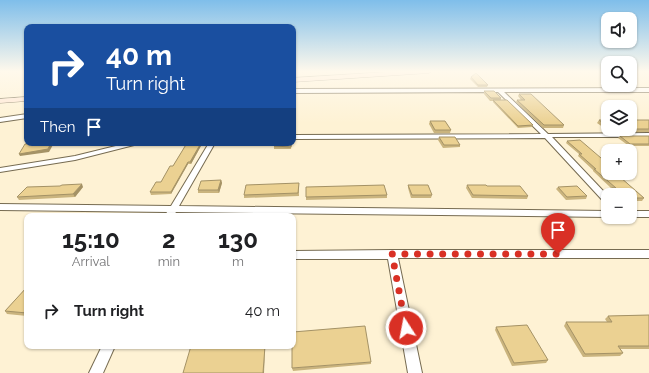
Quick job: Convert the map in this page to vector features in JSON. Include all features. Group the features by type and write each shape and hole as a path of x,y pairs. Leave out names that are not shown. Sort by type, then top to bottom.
{"main road":[{"path":"0,102 24,99"}],"street":[{"path":"500,90 546,135 601,194"},
{"path":"296,91 649,90"},
{"path":"0,120 24,116"},
{"path":"296,137 649,135"},
{"path":"0,170 75,158 124,146"},
{"path":"171,212 210,146"},
{"path":"0,207 171,212 601,214"},
{"path":"637,214 649,214"},
{"path":"392,254 414,373"},
{"path":"296,256 392,254 649,254"},
{"path":"96,373 108,349"}],"building":[{"path":"484,91 494,91 501,98 491,98"},
{"path":"519,94 531,94 564,125 544,125 517,100 525,100"},
{"path":"493,100 507,100 533,125 518,126"},
{"path":"637,120 649,120 649,129 637,129"},
{"path":"430,121 445,121 451,130 435,130"},
{"path":"620,136 649,136 649,144 630,144"},
{"path":"439,137 455,137 460,145 444,145"},
{"path":"580,140 601,158 601,175 579,154 582,154 567,141"},
{"path":"24,146 50,146 48,149 19,154"},
{"path":"185,146 199,146 190,162 188,162 171,192 150,192 156,182 161,182 170,166 173,166"},
{"path":"221,180 218,190 198,190 201,181"},
{"path":"607,180 623,180 633,188 616,188"},
{"path":"299,183 298,193 244,195 246,185"},
{"path":"82,184 73,194 17,197 27,187"},
{"path":"384,185 387,195 306,197 306,187"},
{"path":"408,185 428,185 432,195 412,195"},
{"path":"467,185 520,186 528,196 473,195"},
{"path":"577,186 587,196 567,197 558,187"},
{"path":"637,192 644,198 637,198"},
{"path":"24,290 24,313 5,311"},
{"path":"649,315 649,346 618,346 623,353 585,354 566,322 612,322 608,316"},
{"path":"527,325 548,360 514,363 496,327"},
{"path":"365,326 371,362 292,368 292,349 296,349 296,332"},
{"path":"190,349 265,349 263,373 183,373"}],"route":[{"path":"406,328 392,254 558,254"}]}
